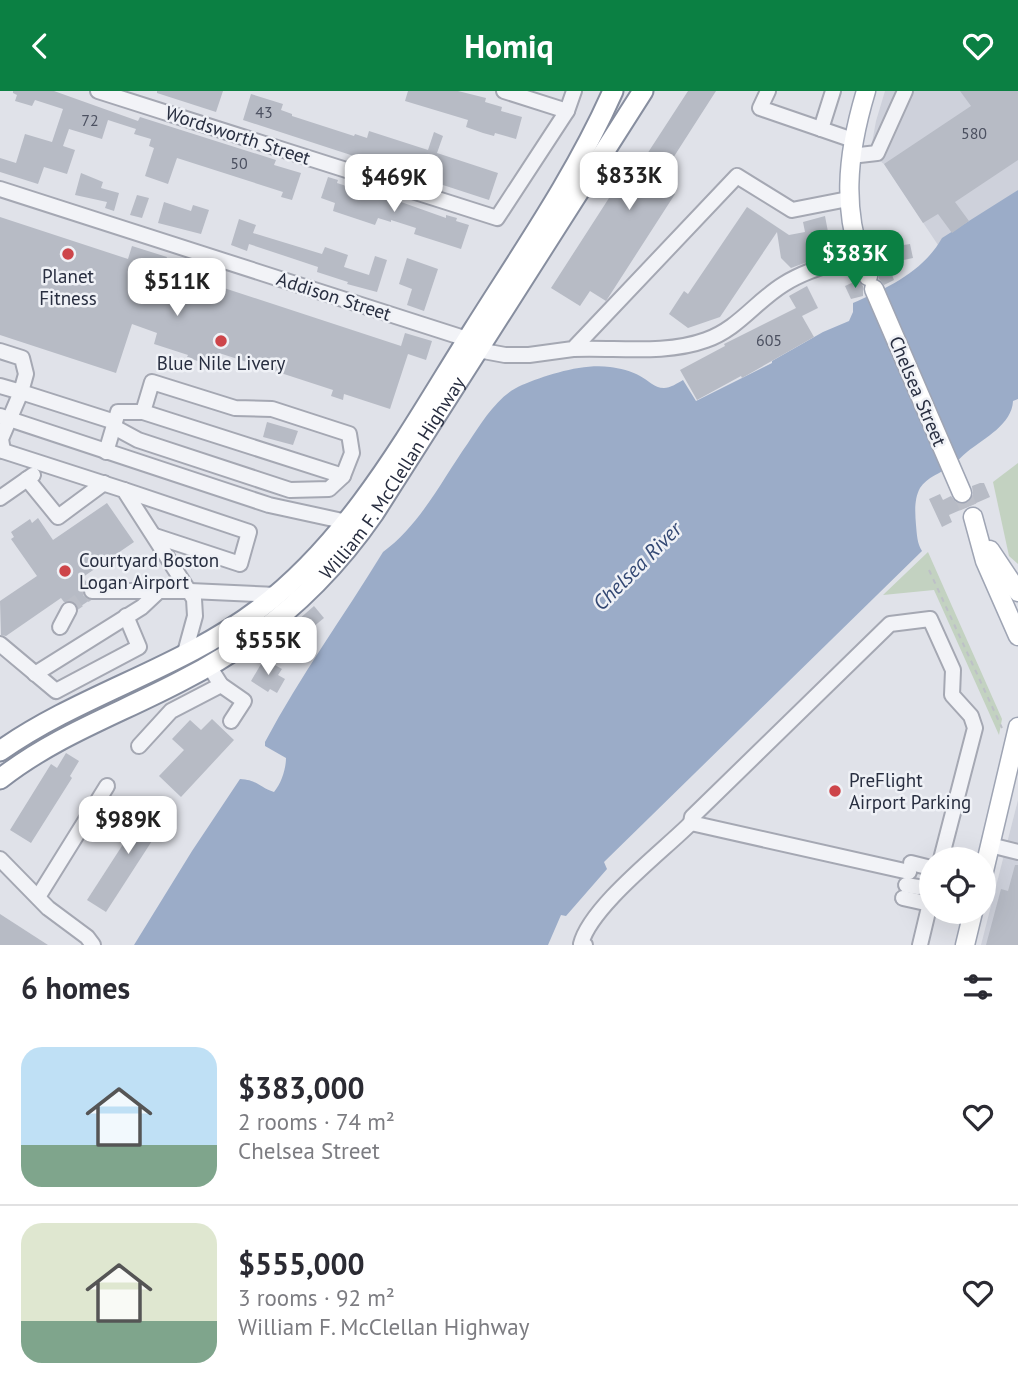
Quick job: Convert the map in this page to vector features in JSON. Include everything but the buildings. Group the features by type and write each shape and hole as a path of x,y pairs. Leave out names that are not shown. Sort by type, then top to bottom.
{"highway":[{"name":"William F. McClellan Highway","path":"0,779 67,735 209,666 243,645 282,615 338,560 374,513 473,345 571,173 613,91"},
{"name":"William F. McClellan Highway","path":"0,751 57,715 184,656 231,629 277,595 317,558 371,490 473,345 643,91"}],"main road":[{"name":"Chelsea Street","path":"866,91 852,148 848,199 852,227 866,271 968,506 1004,573 1018,592"},
{"name":"Chelsea Street","path":"1004,573 1018,636"},
{"path":"1004,573 1018,611"},
{"path":"990,845 1010,728"},
{"path":"965,945 971,924"}],"street":[{"name":"Wordsworth Street","path":"98,91 497,218 567,111"},
{"path":"504,91 567,111 575,91"},
{"path":"768,91 760,108 821,129 852,148 877,153 905,91"},
{"path":"821,129 833,91"},
{"path":"573,349 737,176 792,210 848,199"},
{"name":"Addison Street","path":"0,189 505,355 609,347 669,348 707,340 743,320 766,296 786,282 866,271"},
{"path":"0,351 22,358 26,374 20,392 4,417 1,452 249,531 240,564 155,536"},
{"path":"0,386 114,425 138,440 290,490 330,489 342,476 352,453 349,434 272,409 235,408 152,382 143,412"},
{"path":"106,452 118,412 143,412 342,476"},
{"path":"4,417 270,505 347,522"},
{"path":"0,498 47,465"},
{"path":"27,479 58,517 104,483"},
{"path":"124,489 194,599 195,616 184,656"},
{"path":"92,591 190,591 277,595"},
{"path":"35,674 142,607 159,591"},
{"path":"60,627 69,610"},
{"path":"0,644 56,691 139,647 126,616"},
{"path":"585,945 581,944 588,927 630,877 668,846 691,823 692,817 890,624 930,619 953,670 952,695 971,716 975,728 944,847"},
{"path":"209,666 221,685 244,701 231,721"},
{"path":"139,746 171,711 221,685"},
{"path":"38,897 107,786"},
{"path":"691,823 918,887 920,945"},
{"path":"990,845 1018,852"},
{"path":"0,859 58,916 87,937 93,945"}],"path":[{"path":"929,570 1010,728"}],"shaded area":[{"path":"885,91 1018,91 1018,190 938,245 884,164 870,154"},
{"path":"1018,800 1018,945 981,945 986,924 996,924 996,886"}],"green space":[{"path":"1018,463 1018,564 1009,556 993,482"},
{"path":"928,552 1002,719 999,735 934,590 883,595"}],"water":[{"name":"Chelsea River","path":"1018,190 1018,399 1013,401 1008,417 989,436 920,488 915,516 922,551 604,862 607,869 566,916 561,915 548,945 134,945 240,779 255,782 274,792 277,789 283,776 286,758 265,746 265,742 307,670 383,552 408,529 430,501 485,418 505,395 522,385 553,374 599,366 629,371 660,388 683,380 696,401 772,363 823,332 849,321 853,303 903,278 925,260 942,238"}],"tunnel":[{"path":"962,493 968,507"},
{"path":"69,610 92,591"}],"place":[{"name":"Planet Fitness","path":"68,254"},
{"name":"Blue Nile Livery","path":"221,341"},
{"name":"Courtyard Boston Logan Airport","path":"65,571"},
{"name":"PreFlight Airport Parking","path":"835,791"}]}
